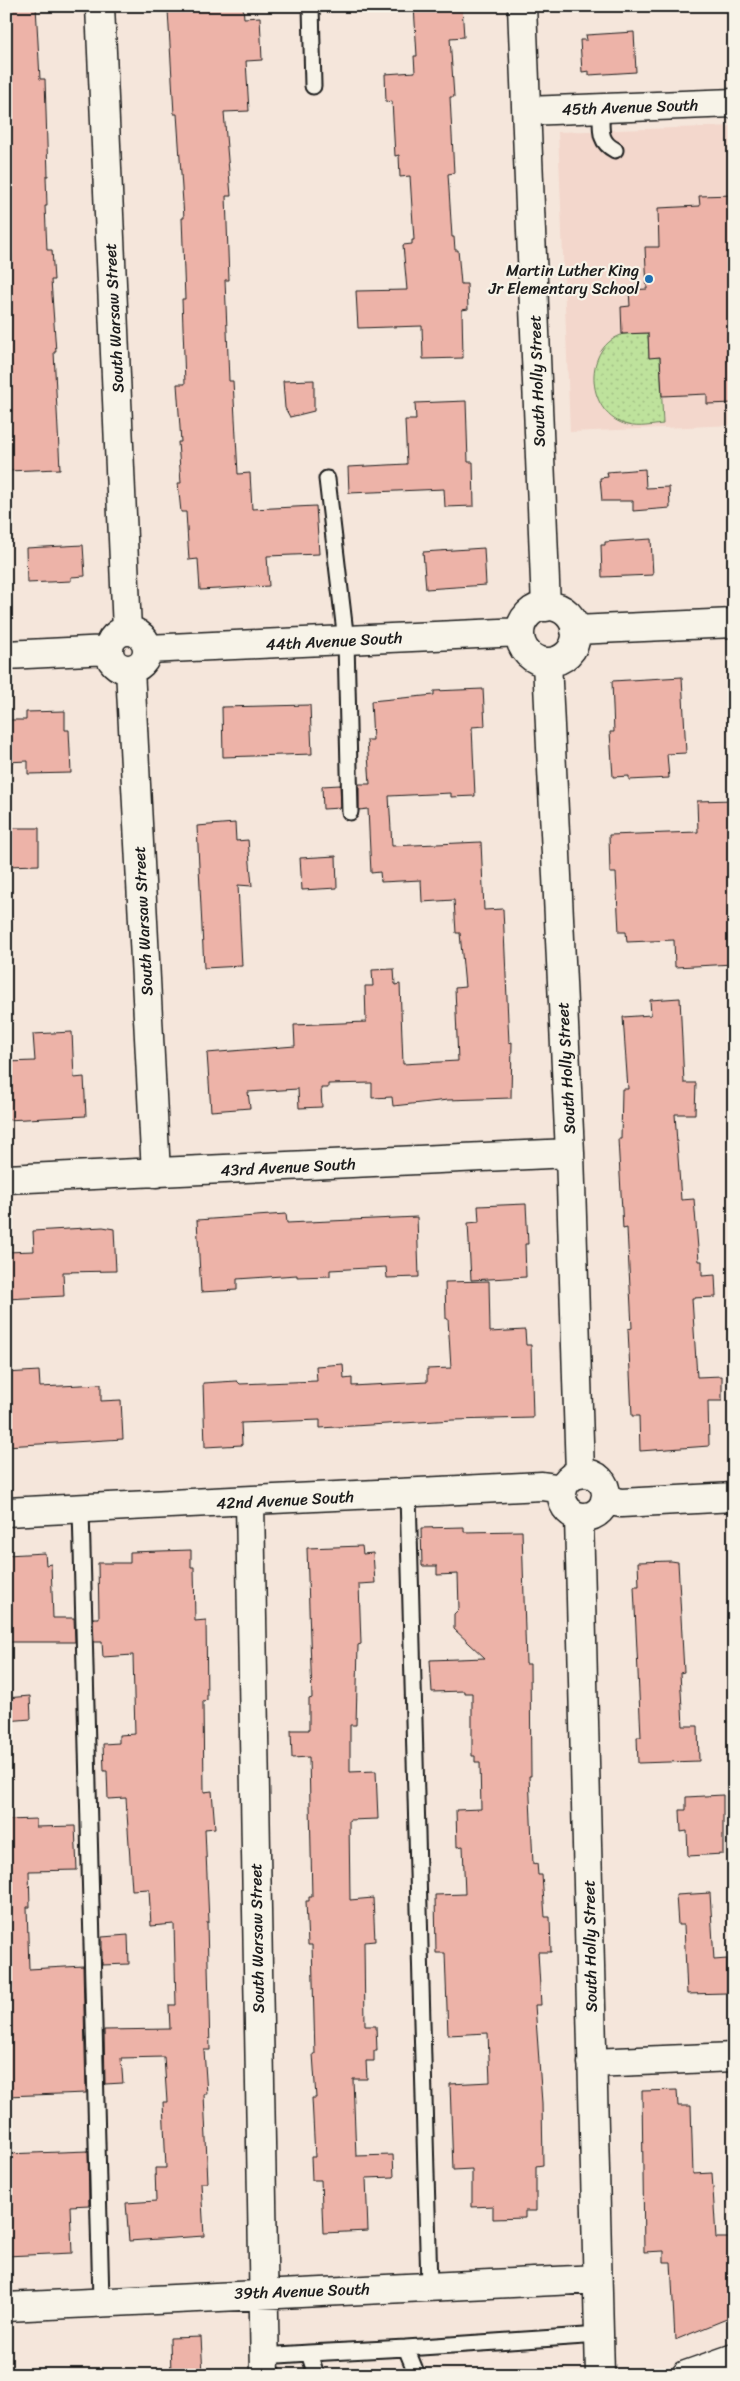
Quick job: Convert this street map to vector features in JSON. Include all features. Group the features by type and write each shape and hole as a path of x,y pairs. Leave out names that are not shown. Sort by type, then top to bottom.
{"street":[{"name":"South Warsaw Street","path":"100,6 128,631"},
{"name":"South Holly Street","path":"522,6 546,606"},
{"name":"45th Avenue South","path":"527,111 734,102"},
{"path":"546,606 559,609 567,614 575,630 572,647 560,659 547,662 534,658 527,653 522,645 520,632 525,618 532,611 546,606"},
{"path":"575,630 734,623"},
{"path":"128,631 141,635 138,659 119,667 110,658 109,650 112,639 116,634 128,631"},
{"name":"44th Avenue South","path":"138,659 346,641 520,632"},
{"path":"6,655 109,650"},
{"name":"South Warsaw Street","path":"138,659 156,1174"},
{"name":"South Holly Street","path":"547,662 570,1153 571,1482"},
{"name":"43rd Avenue South","path":"6,1179 156,1174 570,1153"},
{"path":"592,1475 599,1479 604,1486 605,1500 600,1510 593,1515 579,1516 569,1512 564,1505 571,1482 592,1475"},
{"name":"42nd Avenue South","path":"6,1512 408,1494 542,1486 571,1482"},
{"path":"605,1500 621,1503 734,1497"},
{"name":"South Warsaw Street","path":"250,1502 264,2365"},
{"name":"South Holly Street","path":"579,1516 600,2375"},
{"path":"592,2063 734,2057"},
{"name":"39th Avenue South","path":"6,2307 262,2293 597,2279"},
{"path":"686,2375 734,2358"}],"lane":[{"path":"311,6 313,86"},
{"path":"601,108 602,140 606,145 615,150"},
{"path":"327,479 346,641 350,812"},
{"path":"408,1494 429,2286"},
{"path":"81,1509 100,2301"},
{"path":"264,2365 309,2353 600,2336"},
{"path":"406,2348 415,2370"},
{"path":"309,2353 316,2375"}],"shaded area":[{"name":"Martin Luther King Jr Elementary School","path":"734,126 734,425 570,432 558,132"}],"green space":[{"path":"648,333 649,357 660,357 663,424 632,426 614,419 604,409 597,397 594,382 595,368 599,354 608,343 624,334"}],"building":[{"path":"6,6 36,6 40,79 45,79 48,176 46,176 47,206 45,206 47,250 52,250 54,280 51,280 56,352 54,352 60,469 6,471 6,261 12,261 8,174 6,174"},
{"path":"243,6 244,18 260,17 262,60 246,61 249,111 224,112 231,196 226,196 229,280 225,280 229,381 233,381 238,474 250,473 252,509 316,506 319,554 267,556 269,586 200,590 198,559 189,560 186,512 181,512 178,483 181,483 178,442 181,442 177,384 185,384 182,299 185,299 182,218 184,218 177,114 174,114 168,10"},
{"path":"414,6 462,6 464,37 450,38 454,97 450,97 454,173 448,174 452,237 454,237 455,250 458,250 461,284 467,284 468,309 462,310 463,358 423,359 422,326 358,328 356,291 407,290 403,245 412,244 412,240 414,240 410,176 400,177 399,155 395,156 392,101 386,102 385,74 415,72 414,56 417,56"},
{"path":"634,32 636,72 589,75 589,71 582,72 580,40 587,40 586,35"},
{"path":"734,195 734,403 707,404 707,394 662,396 660,357 649,358 648,333 622,334 621,307 630,306 629,290 647,289 645,247 659,247 658,208 700,206 699,196"},
{"path":"314,380 314,411 290,417 285,408 283,381"},
{"path":"466,401 468,462 473,462 474,506 445,507 444,489 349,493 348,467 407,464 405,420 416,420 415,403"},
{"path":"645,469 646,488 669,487 670,508 633,511 633,501 602,501 600,478 608,477 607,472"},
{"path":"651,539 653,575 602,577 601,545 605,545 605,542"},
{"path":"83,545 85,576 71,577 71,581 27,583 26,548"},
{"path":"484,548 486,585 426,589 423,552"},
{"path":"682,677 686,753 667,754 669,778 629,780 629,776 613,777 610,732 614,732 612,681"},
{"path":"483,689 485,726 472,727 475,796 451,797 451,793 389,796 392,846 481,842 484,910 503,909 509,1043 512,1042 511,1098 448,1100 393,1106 392,1097 372,1098 372,1083 328,1084 328,1088 321,1088 322,1107 299,1108 298,1089 248,1092 250,1108 211,1111 207,1053 295,1046 294,1025 366,1022 365,986 373,986 372,970 394,969 395,985 400,984 403,1064 458,1061 455,988 465,987 460,933 456,933 454,900 422,902 421,880 381,882 380,872 371,873 368,809 359,810 359,784 370,784 367,740 373,740 371,701 434,695 434,691"},
{"path":"310,705 312,754 223,757 222,707"},
{"path":"65,711 65,730 69,730 71,773 28,774 28,761 6,762 6,720 26,720 26,712"},
{"path":"340,785 341,808 323,809 322,786"},
{"path":"734,800 734,964 675,967 674,940 627,942 626,932 619,932 616,873 610,873 609,835 698,832 697,801"},
{"path":"235,823 236,841 248,840 252,886 238,885 242,966 204,968 197,826"},
{"path":"6,828 39,828 39,865 6,866"},
{"path":"336,856 337,888 302,890 300,858"},
{"path":"680,998 684,1083 696,1083 695,1114 675,1114 681,1200 694,1199 699,1261 702,1261 702,1276 715,1275 716,1297 692,1298 697,1377 722,1376 722,1401 708,1401 709,1446 640,1451 639,1416 632,1416 628,1329 632,1328 627,1228 623,1229 618,1139 621,1139 622,1089 628,1089 623,1017 651,1015 650,1000"},
{"path":"72,1032 74,1078 84,1077 86,1116 6,1120 6,1062 35,1061 33,1034"},
{"path":"526,1204 528,1244 525,1244 526,1277 471,1280 468,1223 479,1222 478,1206"},
{"path":"286,1214 287,1223 417,1217 419,1277 387,1278 386,1267 330,1270 330,1276 297,1277 297,1275 237,1279 237,1290 201,1292 197,1220"},
{"path":"103,1227 114,1229 116,1271 63,1272 64,1296 6,1299 6,1252 34,1251 33,1231"},
{"path":"489,1281 490,1332 525,1330 526,1345 531,1345 533,1418 453,1420 320,1428 320,1420 241,1423 242,1445 205,1447 203,1383 237,1381 240,1384 317,1381 316,1366 343,1364 344,1379 352,1378 352,1386 427,1382 427,1369 451,1368 448,1319 446,1319 445,1282"},
{"path":"39,1371 40,1387 101,1384 101,1401 121,1400 123,1439 6,1446 6,1373"},
{"path":"464,1527 464,1532 522,1531 526,1664 530,1664 531,1776 529,1776 533,1864 537,1863 538,1875 542,1875 545,1917 550,1917 551,1952 538,1952 541,2005 535,2005 542,2103 543,2165 536,2166 536,2211 525,2211 525,2218 493,2219 493,2206 472,2207 472,2169 453,2170 450,2084 490,2082 488,2033 448,2035 445,1953 436,1953 435,1895 465,1894 463,1846 457,1847 456,1810 481,1809 480,1762 475,1762 475,1756 472,1756 472,1693 464,1693 464,1691 432,1692 430,1660 485,1658 454,1629 454,1614 459,1609 458,1574 437,1575 437,1566 422,1566 421,1528"},
{"path":"362,1546 363,1554 373,1553 375,1583 359,1584 361,1644 358,1645 356,1725 350,1725 350,1772 376,1771 378,1819 349,1820 350,1900 373,1898 375,1941 364,1942 365,2026 376,2026 377,2051 374,2051 374,2061 366,2061 367,2079 353,2079 356,2156 393,2155 394,2177 366,2178 368,2231 323,2233 321,2180 312,2180 311,2157 315,2157 312,2098 316,2098 313,2054 315,2054 312,1945 308,1945 306,1901 309,1901 309,1897 312,1897 309,1757 292,1758 291,1730 309,1730 309,1699 312,1698 307,1548"},
{"path":"191,1550 191,1567 194,1567 195,1621 206,1620 207,1700 203,1701 204,1792 212,1791 215,1828 205,1829 209,1922 207,1922 210,2050 204,2050 207,2094 204,2094 208,2183 201,2183 204,2236 129,2241 126,2203 156,2201 155,2168 166,2168 163,2102 167,2102 164,2057 121,2058 123,2083 105,2084 104,2030 170,2029 169,2005 176,2005 174,1924 151,1926 149,1889 132,1890 126,1798 108,1799 107,1771 104,1771 103,1744 119,1743 119,1735 135,1734 133,1655 103,1657 102,1642 94,1642 93,1618 99,1618 98,1563 130,1563 130,1552"},
{"path":"45,1553 46,1565 51,1564 53,1618 74,1618 75,1642 6,1642 6,1555"},
{"path":"638,1562 678,1562 684,1672 680,1673 683,1726 698,1726 699,1761 638,1763 637,1737 641,1737 634,1586 639,1586"},
{"path":"30,1696 31,1719 6,1721 6,1698"},
{"path":"723,1795 723,1854 688,1856 687,1831 681,1832 680,1810 686,1810 686,1797"},
{"path":"36,1819 36,1827 75,1826 77,1870 29,1871 30,1907 27,1907 29,1969 83,1966 86,2093 6,2096 6,1820"},
{"path":"710,1893 714,1960 727,1959 727,1993 687,1994 684,1925 678,1925 676,1895"},
{"path":"128,1935 129,1964 102,1965 102,1937"},
{"path":"677,2090 678,2106 691,2106 693,2174 712,2173 716,2238 734,2238 734,2316 675,2340 671,2262 664,2262 664,2251 644,2252 642,2091"},
{"path":"88,2151 89,2205 70,2206 72,2253 6,2256 6,2154"},
{"path":"201,2337 203,2375 171,2375 170,2338"}],"place":[{"name":"Martin Luther King Jr Elementary School","path":"649,279"}]}
